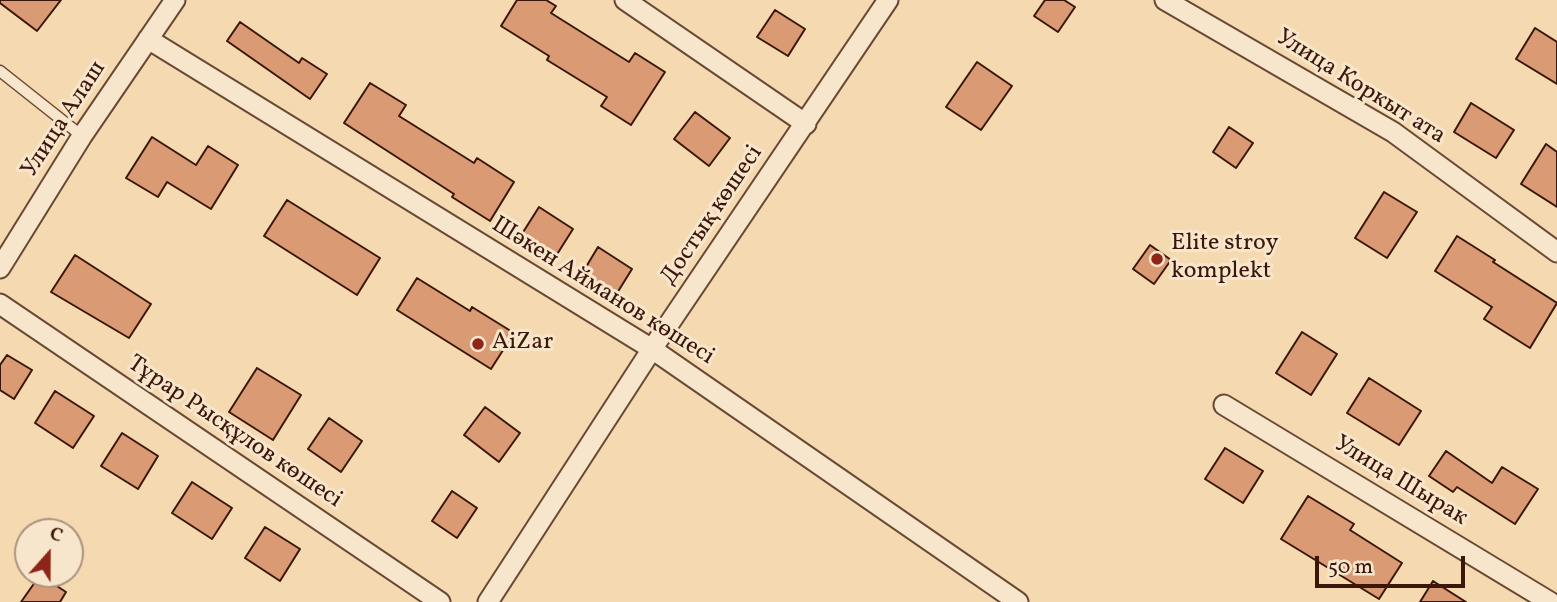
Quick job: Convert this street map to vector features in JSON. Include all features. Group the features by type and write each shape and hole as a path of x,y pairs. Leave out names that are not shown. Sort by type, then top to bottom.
{"street":[{"name":"Улица Алаш","path":"0,268 82,136 174,0"},
{"path":"625,0 806,124"},
{"name":"Достық көшесі","path":"488,602 652,349 888,0"},
{"name":"Улица Коркыт ата","path":"1165,0 1393,132 1557,252"},
{"name":"Шәкен Айманов көшесі","path":"148,39 652,349 1018,602"},
{"name":"Тұрар Рысқұлов көшесі","path":"0,304 440,602"},
{"name":"Улица Шырак","path":"1224,405 1550,602"}],"lane":[{"path":"0,71 82,136"}],"building":[{"path":"0,0 61,0 37,31 0,3"},
{"path":"517,0 546,0 556,6 551,13 629,62 635,53 665,72 631,125 601,106 607,97 547,60 549,56 501,26"},
{"path":"1045,0 1064,0 1075,7 1058,32 1034,16"},
{"path":"775,10 805,29 788,56 757,37"},
{"path":"240,22 299,63 302,58 327,74 310,99 227,41"},
{"path":"1535,28 1557,42 1557,84 1516,59"},
{"path":"977,62 1012,86 981,130 946,107"},
{"path":"370,83 406,105 399,116 474,163 477,158 514,182 490,221 452,197 454,194 344,123"},
{"path":"1471,103 1514,130 1496,158 1454,132"},
{"path":"695,112 730,138 709,166 674,139"},
{"path":"1229,127 1253,143 1236,168 1213,152"},
{"path":"152,137 196,165 208,146 238,165 211,209 167,182 158,197 126,178"},
{"path":"1546,144 1557,152 1557,207 1521,184"},
{"path":"1384,192 1417,212 1387,258 1355,238"},
{"path":"287,200 380,258 357,295 264,236"},
{"path":"539,207 573,229 554,259 520,237"},
{"path":"1457,236 1557,303 1530,348 1484,319 1492,307 1435,271"},
{"path":"1150,245 1171,260 1154,284 1133,269"},
{"path":"598,247 632,269 614,298 580,277"},
{"path":"75,255 151,304 129,338 51,292"},
{"path":"417,278 470,311 472,307 514,333 491,369 397,310"},
{"path":"1302,332 1337,354 1311,395 1276,373"},
{"path":"7,355 32,370 14,399 0,390 0,365"},
{"path":"257,368 301,395 273,440 229,412"},
{"path":"1369,378 1421,411 1399,445 1347,413"},
{"path":"55,391 94,416 73,448 35,423"},
{"path":"485,407 520,433 499,462 464,435"},
{"path":"329,418 362,441 341,472 308,449"},
{"path":"122,433 158,456 138,489 101,466"},
{"path":"1225,448 1263,471 1243,503 1205,479"},
{"path":"1446,451 1492,483 1502,467 1538,489 1515,524 1457,487 1453,492 1429,476"},
{"path":"192,482 232,508 212,539 172,513"},
{"path":"452,491 477,508 457,538 432,521"},
{"path":"1308,496 1354,524 1350,530 1402,563 1379,599 1281,539"},
{"path":"265,527 300,549 280,581 245,558"},
{"path":"1433,581 1466,602 1420,602"},
{"path":"31,588 60,588 66,592 60,602 21,602"}],"place":[{"name":"Elite stroy komplekt","path":"1157,259"},
{"name":"AiZar","path":"478,344"}]}
